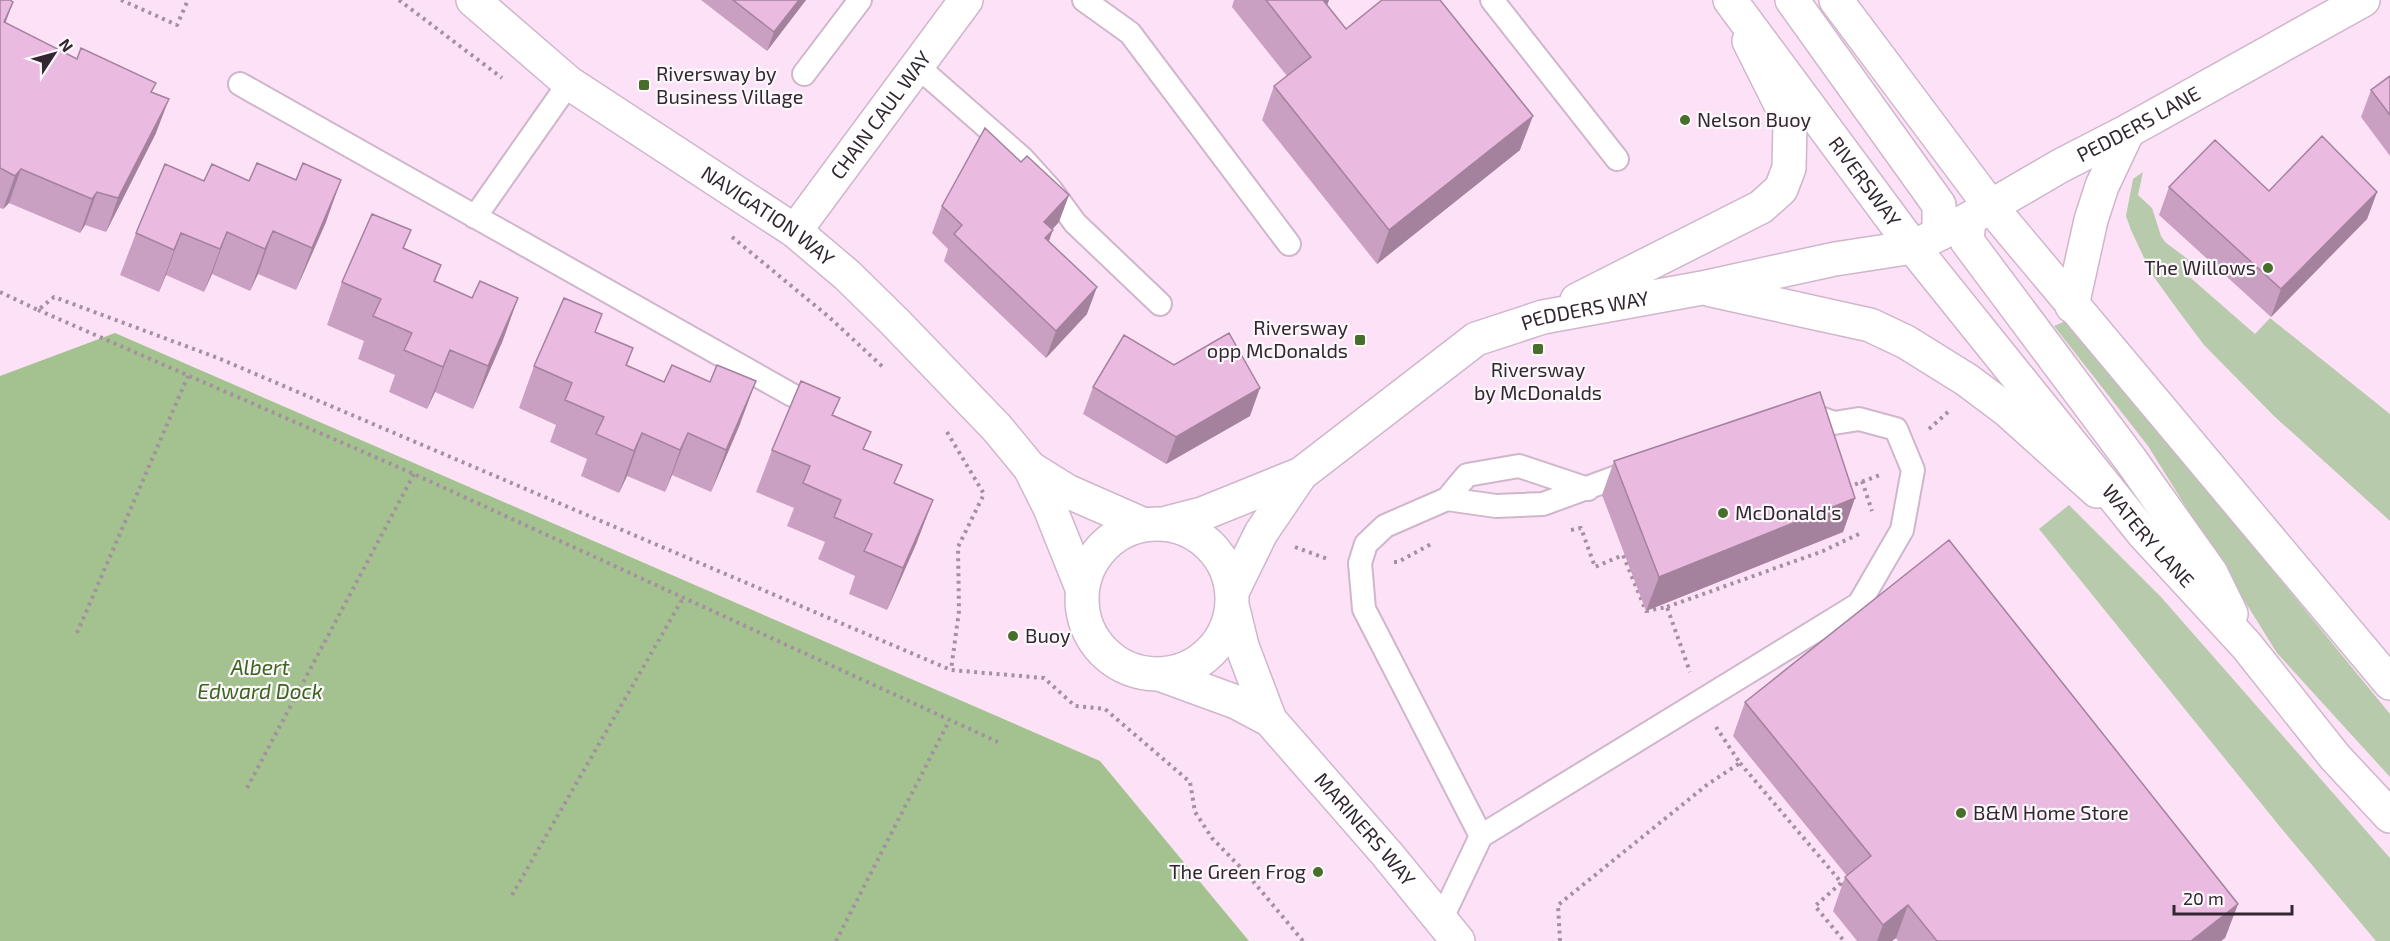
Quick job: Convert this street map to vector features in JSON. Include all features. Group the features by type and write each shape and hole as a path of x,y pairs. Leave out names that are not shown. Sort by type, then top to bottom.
{"main road":[{"name":"NAVIGATION WAY","path":"473,0 560,95 795,231 847,274 997,428 1030,468 1055,518 1082,588"},
{"name":"CHAIN CAUL WAY","path":"795,231 966,0"},
{"name":"RIVERSWAY","path":"1729,0 1926,241"},
{"path":"1543,317 1761,207 1781,189 1789,168 1790,123 1729,0"},
{"path":"1792,0 1939,205 1926,241"},
{"path":"1836,0 1980,213 2072,306 2390,683"},
{"name":"PEDDERS LANE","path":"1926,241 2363,0"},
{"path":"2072,306 2091,220 2102,186 2128,131"},
{"path":"1980,213 1967,241 2130,459 2211,573 2246,645"},
{"name":"PEDDERS WAY","path":"1155,524 1202,514 1301,474 1476,339 1543,317 1702,288 1926,241"},
{"name":"WATERY LANE","path":"1926,241 2143,533 2246,645 2335,757 2390,816"},
{"path":"1702,288 1870,325 1906,342 1967,380 2007,410 2143,533"},
{"name":"NAVIGATION WAY","path":"1030,468 1067,491 1155,524"},
{"name":"PEDDERS WAY","path":"1233,599 1261,533 1301,474"},
{"path":"1155,524 1191,531 1211,545 1226,565 1233,599 1225,634 1209,655 1187,669 1162,675 1139,673 1119,664 1101,650 1089,632 1082,610 1082,588 1089,566 1102,546 1120,532 1155,524"},
{"name":"MARINERS WAY","path":"1233,599 1245,655 1270,720 1387,854 1449,930"},
{"name":"MARINERS WAY","path":"1162,675 1236,702 1270,720"}],"lane":[{"path":"804,74 860,0"},
{"path":"1084,0 1130,33 1289,244"},
{"path":"1492,0 1617,159"},
{"path":"917,66 1022,158 1052,190 1075,223 1160,304"},
{"path":"240,84 792,395"},
{"path":"475,217 560,95"},
{"path":"1449,930 1481,836 1859,603 1902,530 1913,470 1905,449 1896,429 1859,419 1834,423 1796,409 1785,413"},
{"path":"1447,499 1496,506 1543,504 1654,464"},
{"path":"1481,836 1364,609 1359,563 1366,544 1385,526 1447,499 1467,475 1520,466 1588,489"}],"path":[{"path":"121,0 177,26 189,0"},
{"path":"399,0 512,85 560,95"},
{"path":"729,235 829,317 886,370"},
{"path":"0,292 414,474 998,742"},
{"path":"38,310 54,297 218,358 951,670 1044,678 1076,706 1105,709 1190,782 1195,812 1212,838 1247,874 1303,941"},
{"path":"77,633 188,376"},
{"path":"944,428 984,494 958,547 959,612 951,670"},
{"path":"247,788 414,474"},
{"path":"1862,481 1873,515"},
{"path":"1667,607 1823,551 1866,531"},
{"path":"512,895 683,598"},
{"path":"836,941 949,721"},
{"path":"1740,763 1852,895"},
{"path":"1841,883 1815,906 1844,941"}],"shaded area":[{"path":"2143,172 2138,195 2152,208 2165,242 2193,263 2185,273 2255,334 2270,318 2390,414 2390,521 2274,416 2204,345 2151,273 2126,216 2133,179"},
{"path":"2068,320 2390,714 2390,777 2277,653 2148,446 2054,326"},
{"path":"2069,505 2161,597 2390,858 2390,941 2376,941 2281,828 2039,529"}],"water":[{"name":"Albert Edward Dock","path":"115,333 1100,761 1249,941 0,941 0,376"}],"building":[{"path":"0,0 13,2 4,22 77,59 81,48 156,83 151,92 169,99 118,198 97,192 92,199 21,169 15,176 0,168"},
{"path":"733,0 799,0 774,32"},
{"path":"1266,0 1323,0 1346,29 1382,0 1440,0 1533,116 1389,230 1274,86 1311,57"},
{"path":"2390,76 2390,115 2371,90"},
{"path":"985,128 1021,162 1027,156 1069,195 1044,222 1053,230 1045,238 1097,287 1056,331 954,234 962,225 942,206"},
{"name":"The Willows","path":"2322,136 2377,192 2281,289 2169,187 2215,140 2269,191"},
{"path":"257,163 296,180 303,163 341,180 312,248 273,231 265,249 227,232 220,249 181,233 174,250 136,233 165,164 204,181 212,164 249,181"},
{"path":"372,214 411,230 403,248 441,265 434,281 472,298 480,281 518,298 488,366 450,350 443,367 404,350 412,333 373,316 381,299 342,282"},
{"path":"564,298 602,314 595,332 633,348 626,365 664,382 672,365 710,382 717,365 756,381 726,450 688,433 680,450 642,433 634,451 596,434 604,417 565,400 572,383 534,366"},
{"path":"1229,333 1260,388 1176,437 1093,387 1124,335 1174,365"},
{"path":"801,381 840,398 832,415 871,432 863,449 902,465 894,483 933,500 903,568 864,551 872,534 834,517 841,500 803,483 810,466 772,450"},
{"name":"McDonald's","path":"1820,392 1855,498 1659,577 1614,461"},
{"name":"B&M Home Store","path":"1949,540 2238,904 2191,941 1937,941 1908,905 1883,925 1845,877 1871,856 1745,702"}],"place":[{"name":"Riversway by Business Village","path":"644,85"},
{"name":"Nelson Buoy","path":"1685,120"},
{"name":"The Willows","path":"2268,268"},
{"name":"Riversway opp McDonalds","path":"1360,340"},
{"name":"Riversway by McDonalds","path":"1538,349"},
{"name":"McDonald's","path":"1723,513"},
{"name":"Buoy","path":"1013,636"},
{"name":"B&M Home Store","path":"1961,813"},
{"name":"The Green Frog","path":"1318,872"}]}
